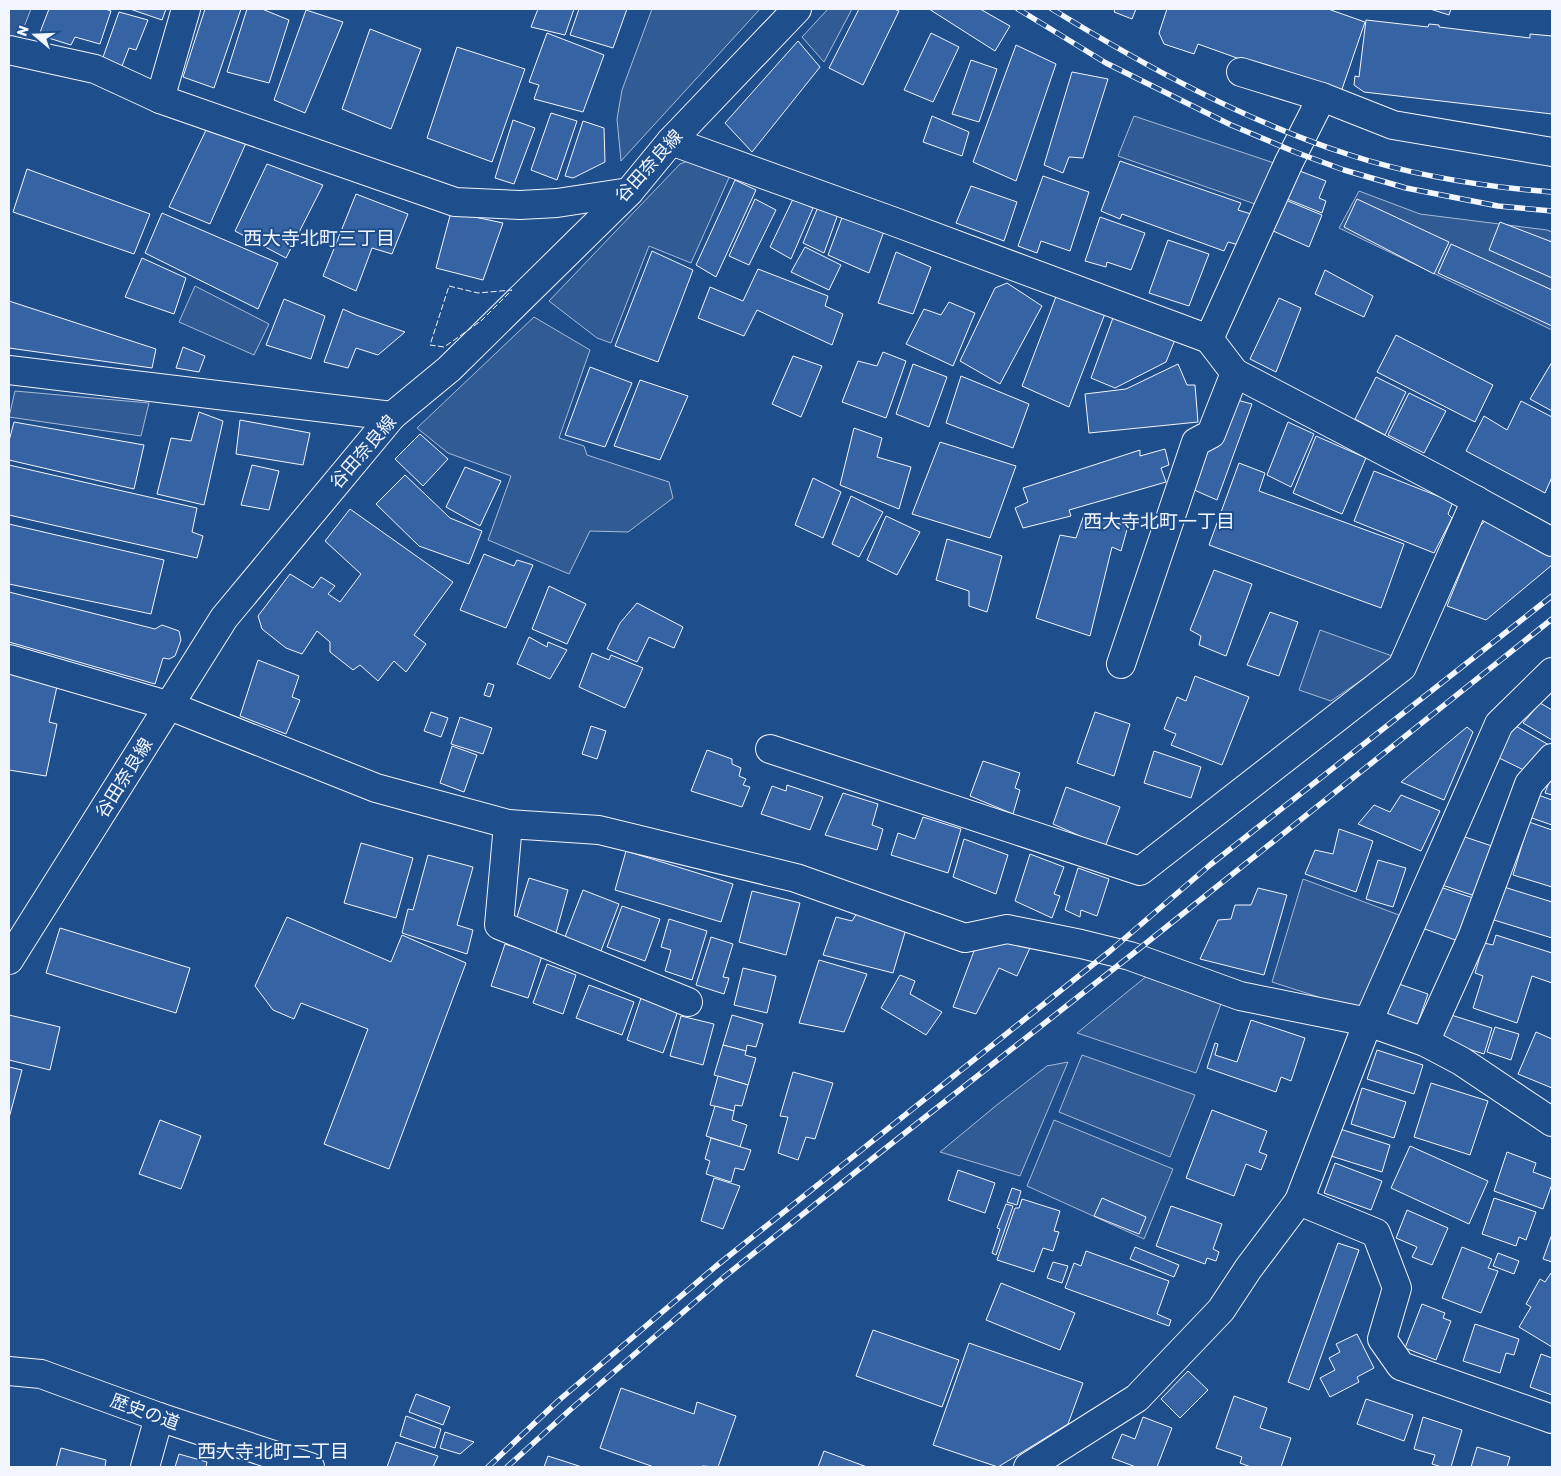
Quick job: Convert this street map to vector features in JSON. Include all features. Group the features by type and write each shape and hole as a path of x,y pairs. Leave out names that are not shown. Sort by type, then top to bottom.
{"street":[{"path":"160,99 186,9"},
{"name":"谷田奈良線","path":"9,960 224,618 392,416 449,370 629,192 671,141 797,9"},
{"path":"9,50 95,69 160,99 455,202 520,205 557,203 629,192"},
{"path":"1241,72 1322,97 1393,125 1552,152"},
{"path":"1209,339 1289,162 1322,97"},
{"path":"671,141 1209,339 1235,373 1552,542"},
{"path":"9,370 392,416"},
{"path":"1120,664 1196,442 1211,434 1235,373"},
{"path":"770,749 1140,870 1402,667 1476,500"},
{"path":"9,659 170,706 376,788 508,824 598,830 796,878 965,938 1007,929 1081,944 1130,956 1240,996 1368,1022 1425,1042 1461,1061 1552,1122"},
{"path":"1028,1467 1137,1398 1221,1310 1248,1269 1299,1201 1368,1022 1499,724 1552,672"},
{"path":"1425,1042 1472,938 1529,784 1552,758"},
{"path":"508,824 499,926 688,1002"},
{"path":"1299,1201 1376,1233 1397,1288 1382,1338 1401,1366 1552,1419"},
{"name":"歴史の道","path":"9,1371 41,1374 160,1417 310,1467"},
{"path":"145,1467 160,1417"}],"shaded area":[{"path":"9,9 31,9 19,40 9,37"},
{"path":"652,9 760,9 621,161 617,119 622,90"},
{"path":"828,9 852,9 824,62 802,37"},
{"path":"1134,116 1280,165 1255,204 1118,156"},
{"path":"696,158 732,171 691,263 649,246 611,343 597,338 549,301 680,164"},
{"path":"1359,191 1420,214 1552,232 1552,330 1339,228"},
{"path":"195,286 269,324 254,355 179,322"},
{"path":"534,317 590,350 559,438 584,446 587,455 669,482 673,498 628,532 590,531 569,574 488,540 511,476 448,453 417,428"},
{"path":"15,391 149,403 141,436 9,417"},
{"path":"1320,630 1395,657 1331,701 1299,690"},
{"path":"1303,879 1399,915 1359,1010 1272,982"},
{"path":"1148,975 1222,1001 1196,1073 1077,1033"},
{"path":"1082,1055 1195,1095 1170,1157 1059,1112"},
{"path":"1068,1062 1020,1176 940,1152 1047,1066"},
{"path":"1054,1120 1173,1169 1144,1239 1027,1186"}],"building":[{"path":"49,9 105,9 111,11 100,44 75,37 71,45 39,35"},
{"path":"130,9 166,9 162,20"},
{"path":"205,9 241,9 214,88 183,77"},
{"path":"247,9 262,9 289,20 269,83 227,72"},
{"path":"538,9 574,9 565,35 531,27"},
{"path":"579,9 627,9 613,48 570,35"},
{"path":"859,9 894,9 899,11 863,85 829,68"},
{"path":"929,9 980,9 1010,26 995,51"},
{"path":"1115,9 1136,9 1132,19 1114,12"},
{"path":"1167,9 1328,9 1365,22 1340,95 1198,44 1194,54 1164,44 1159,33"},
{"path":"1430,9 1451,9 1449,15"},
{"path":"306,10 343,22 305,113 274,100"},
{"path":"119,12 148,20 136,50 129,48 122,66 102,60"},
{"path":"1366,20 1428,27 1429,24 1439,25 1439,27 1530,38 1530,34 1552,36 1552,114 1364,92 1354,85 1355,76 1359,77"},
{"path":"370,29 421,49 391,129 342,109"},
{"path":"547,33 604,55 583,112 534,99 539,85 529,82"},
{"path":"931,33 959,47 933,102 904,90"},
{"path":"798,41 820,67 752,152 725,123"},
{"path":"1016,45 1056,64 1016,181 973,162"},
{"path":"457,47 525,69 492,162 427,138"},
{"path":"971,60 997,69 979,122 952,114"},
{"path":"1072,72 1108,79 1083,158 1069,157 1063,173 1044,165"},
{"path":"551,113 577,121 557,180 531,170"},
{"path":"932,116 969,132 962,156 923,142"},
{"path":"513,120 535,128 514,184 495,178"},
{"path":"583,121 604,128 605,162 573,178 565,176"},
{"path":"207,128 246,143 210,224 169,207"},
{"path":"1120,161 1241,203 1238,210 1251,214 1239,245 1228,242 1224,251 1122,214 1120,219 1101,211"},
{"path":"267,164 323,185 286,258 235,231"},
{"path":"27,169 150,214 134,254 13,212"},
{"path":"1297,170 1326,181 1319,198 1326,201 1322,213 1287,199"},
{"path":"1043,176 1089,192 1070,251 1041,241 1037,253 1018,246"},
{"path":"735,180 756,190 716,277 696,265"},
{"path":"971,186 1017,202 1004,241 956,223"},
{"path":"356,194 408,214 392,254 372,248 356,291 323,276"},
{"path":"755,199 776,210 749,265 729,256"},
{"path":"793,199 813,208 791,259 770,247"},
{"path":"1283,199 1322,215 1309,247 1271,230"},
{"path":"1357,199 1449,242 1434,274 1344,227"},
{"path":"818,207 838,214 824,253 803,243"},
{"path":"451,212 503,223 483,280 436,268"},
{"path":"162,213 278,263 258,309 145,253"},
{"path":"843,215 884,231 869,273 828,255"},
{"path":"1100,217 1145,233 1131,270 1107,262 1106,267 1085,261"},
{"path":"1500,222 1552,242 1552,278 1489,250"},
{"path":"1168,240 1209,254 1189,306 1149,293"},
{"path":"1451,244 1552,290 1552,326 1438,273"},
{"path":"805,247 841,265 829,290 791,272"},
{"path":"652,251 693,270 658,362 615,346"},
{"path":"896,252 931,267 913,314 878,303"},
{"path":"142,258 186,278 174,314 125,297"},
{"path":"758,269 828,296 825,306 843,314 832,345 757,310 744,336 698,318 710,287 743,301"},
{"path":"1325,270 1373,296 1364,317 1315,294"},
{"path":"1007,283 1042,306 1000,384 960,361 995,288"},
{"path":"1057,294 1106,311 1069,407 1022,386"},
{"path":"1279,298 1301,308 1276,372 1250,359"},
{"path":"284,299 325,316 311,359 266,345"},
{"path":"9,301 156,349 152,368 9,348"},
{"path":"949,302 975,313 953,366 906,344 924,309 941,315"},
{"path":"343,309 405,332 378,355 356,348 348,368 324,362"},
{"path":"1114,315 1176,337 1166,362 1115,388 1091,378"},
{"path":"1396,335 1493,385 1475,422 1377,372"},
{"path":"183,347 205,356 199,372 176,368"},
{"path":"883,352 906,361 886,418 842,402 858,361 877,366"},
{"path":"793,356 822,366 801,417 772,404"},
{"path":"1552,362 1552,411 1530,399"},
{"path":"913,364 947,377 929,427 896,414"},
{"path":"1178,364 1187,385 1195,385 1198,422 1089,433 1085,394 1126,389"},
{"path":"590,367 632,383 605,447 565,435"},
{"path":"961,376 1029,404 1013,448 946,423"},
{"path":"1376,377 1406,392 1385,435 1355,419"},
{"path":"640,380 688,396 660,460 614,446"},
{"path":"1409,393 1446,411 1424,453 1388,435"},
{"path":"1233,399 1252,404 1217,500 1192,489 1207,448"},
{"path":"1521,401 1552,417 1552,477 1545,493 1466,451 1484,416 1507,430"},
{"path":"199,412 223,421 204,505 157,494 171,438 191,441"},
{"path":"240,420 310,433 303,465 236,454"},
{"path":"14,422 144,445 134,489 9,460 9,441"},
{"path":"1288,422 1314,434 1291,487 1267,475"},
{"path":"854,428 882,438 877,457 911,467 899,509 840,485"},
{"path":"420,434 448,459 423,486 395,459"},
{"path":"1316,436 1366,458 1342,514 1293,493"},
{"path":"940,442 1016,466 990,538 912,514"},
{"path":"1165,449 1169,465 1161,468 1166,482 1069,510 1071,516 1023,528 1015,508 1028,502 1023,488 1140,450 1140,456"},
{"path":"1239,463 1265,473 1259,491 1404,544 1381,608 1209,545"},
{"path":"9,465 197,508 192,532 203,536 197,558 9,515"},
{"path":"252,465 279,471 269,510 241,505"},
{"path":"465,467 501,481 480,526 446,507"},
{"path":"1374,471 1453,502 1448,514 1452,518 1434,553 1354,521"},
{"path":"405,475 450,518 482,531 469,564 419,546 376,504"},
{"path":"813,478 841,492 823,538 795,525"},
{"path":"851,496 883,512 859,557 832,544"},
{"path":"350,509 453,582 414,635 426,644 406,672 394,661 378,681 360,665 353,670 330,652 330,642 317,631 302,654 286,648 262,629 258,616 290,574 313,588 321,577 335,586 328,594 340,602 361,574 325,541"},
{"path":"1084,515 1128,526 1121,551 1112,547 1090,636 1036,618 1060,535 1076,538"},
{"path":"886,516 920,532 897,575 867,560"},
{"path":"1487,519 1552,553 1552,565 1486,620 1447,606 1479,527"},
{"path":"9,524 164,560 151,614 9,584"},
{"path":"947,539 1002,556 987,612 969,606 969,591 936,580"},
{"path":"484,554 514,566 517,560 533,565 506,628 460,610"},
{"path":"1214,570 1252,584 1226,656 1199,645 1201,636 1190,630"},
{"path":"549,586 586,604 567,644 532,629"},
{"path":"9,592 155,629 162,625 179,631 181,640 175,656 169,659 163,658 155,684 9,642"},
{"path":"637,603 683,627 674,648 649,637 637,662 607,649 620,623"},
{"path":"1270,612 1298,622 1279,676 1247,665"},
{"path":"529,637 547,647 548,642 567,650 550,679 517,664"},
{"path":"592,653 609,660 611,655 643,668 625,708 579,687"},
{"path":"258,660 299,676 292,697 300,700 286,734 240,716"},
{"path":"9,674 58,682 49,722 57,724 46,776 9,770"},
{"path":"1195,676 1249,697 1222,765 1171,745 1176,734 1164,729 1177,697 1186,701"},
{"path":"488,683 494,685 490,697 484,695"},
{"path":"1540,703 1552,710 1552,740 1523,723"},
{"path":"431,712 448,718 441,737 424,731"},
{"path":"1095,712 1130,724 1114,776 1077,763"},
{"path":"460,717 492,728 483,754 451,744"},
{"path":"1514,725 1549,745 1532,774 1495,756"},
{"path":"591,726 606,731 597,759 582,754"},
{"path":"1467,727 1473,732 1444,800 1401,782"},
{"path":"452,746 477,755 464,792 440,783"},
{"path":"707,750 732,759 732,764 741,768 739,776 746,779 743,785 750,787 742,807 691,791"},
{"path":"1154,751 1201,767 1191,798 1144,783"},
{"path":"983,761 1020,773 1015,788 1020,790 1013,814 970,796"},
{"path":"1552,774 1552,795 1545,793"},
{"path":"787,785 823,797 810,830 761,814 772,786 786,791"},
{"path":"1066,787 1120,807 1105,847 1053,824"},
{"path":"843,793 878,804 872,825 883,829 877,850 825,835"},
{"path":"1401,795 1440,811 1421,851 1358,824 1374,805 1390,812"},
{"path":"1538,795 1552,800 1552,825 1529,817"},
{"path":"923,817 961,829 948,873 891,855 898,833 915,839"},
{"path":"1529,822 1552,830 1552,887 1513,875"},
{"path":"1339,829 1373,841 1356,892 1305,874 1315,850 1333,854"},
{"path":"1456,834 1495,847 1478,897 1439,884"},
{"path":"964,839 1008,855 996,894 953,877"},
{"path":"361,843 413,858 396,918 344,903"},
{"path":"626,851 733,884 721,922 615,890"},
{"path":"1030,854 1064,867 1054,894 1060,896 1052,918 1015,901"},
{"path":"428,855 473,867 457,925 473,930 467,954 402,933 408,909 413,910"},
{"path":"1378,860 1406,868 1393,907 1366,899"},
{"path":"1078,868 1109,879 1097,916 1081,910 1080,917 1065,910"},
{"path":"529,878 568,890 556,933 516,920"},
{"path":"1437,886 1476,899 1461,942 1422,928"},
{"path":"1504,887 1552,902 1552,938 1494,920"},
{"path":"1258,888 1287,895 1264,975 1200,959 1218,920 1231,919 1235,905 1251,905"},
{"path":"583,890 619,904 599,956 563,942"},
{"path":"752,891 800,903 786,955 739,942"},
{"path":"622,906 660,919 645,961 607,947"},
{"path":"857,913 906,929 893,973 823,955 836,917 852,921"},
{"path":"287,917 391,962 402,935 466,963 389,1169 324,1144 368,1029 301,1003 294,1019 273,1010 255,986"},
{"path":"669,919 707,931 692,980 665,971 671,950 661,947"},
{"path":"60,928 190,968 176,1013 46,973"},
{"path":"1496,935 1552,953 1552,983 1532,976 1517,1023 1473,1008 1483,976 1475,973 1484,943 1493,945"},
{"path":"711,937 733,944 723,977 729,978 724,994 696,985"},
{"path":"1003,938 1030,948 1017,976 999,968 976,1014 953,1007 974,951"},
{"path":"505,944 542,956 528,998 491,986"},
{"path":"819,960 867,974 844,1032 799,1023"},
{"path":"547,964 576,975 563,1014 533,1003"},
{"path":"743,968 776,976 767,1013 734,1005"},
{"path":"900,975 915,981 910,994 942,1012 926,1035 881,1008"},
{"path":"1396,983 1428,994 1416,1028 1384,1017"},
{"path":"589,985 634,1002 622,1035 576,1018"},
{"path":"641,998 678,1011 663,1053 627,1040"},
{"path":"1448,1014 1492,1028 1484,1054 1440,1040"},
{"path":"9,1015 60,1027 50,1070 9,1060"},
{"path":"732,1015 763,1024 756,1047 747,1045 746,1051 723,1045"},
{"path":"681,1016 714,1024 703,1065 670,1056"},
{"path":"1251,1020 1305,1038 1291,1081 1281,1077 1276,1092 1207,1068 1215,1043 1218,1044 1215,1055 1237,1062"},
{"path":"1495,1027 1519,1034 1511,1060 1487,1052"},
{"path":"1536,1032 1552,1039 1552,1088 1518,1074"},
{"path":"723,1045 746,1051 745,1055 756,1058 748,1085 714,1075"},
{"path":"1377,1050 1423,1065 1414,1094 1367,1079"},
{"path":"9,1067 22,1070 9,1118"},
{"path":"793,1072 833,1083 815,1139 806,1137 798,1160 778,1153 788,1117 780,1116"},
{"path":"718,1076 748,1085 742,1106 735,1105 734,1111 710,1105"},
{"path":"1431,1083 1488,1101 1470,1155 1414,1137"},
{"path":"1362,1088 1406,1102 1394,1138 1351,1124"},
{"path":"715,1106 734,1111 732,1120 747,1125 740,1147 706,1136"},
{"path":"1212,1110 1267,1131 1259,1152 1267,1155 1261,1170 1246,1164 1234,1196 1186,1178"},
{"path":"160,1120 201,1136 181,1189 139,1174"},
{"path":"1340,1129 1390,1145 1382,1172 1331,1156"},
{"path":"711,1138 751,1150 744,1170 735,1168 731,1182 706,1174 710,1161 705,1159"},
{"path":"1410,1146 1488,1181 1469,1224 1391,1188"},
{"path":"1507,1152 1536,1163 1533,1172 1552,1179 1543,1209 1494,1191"},
{"path":"1335,1163 1382,1181 1371,1210 1324,1193"},
{"path":"958,1170 995,1183 985,1213 948,1200"},
{"path":"714,1178 740,1186 723,1229 701,1221"},
{"path":"1012,1188 1021,1191 1017,1205 1007,1202"},
{"path":"1102,1198 1146,1217 1139,1234 1094,1216"},
{"path":"1494,1198 1536,1212 1526,1240 1519,1237 1516,1246 1482,1234"},
{"path":"1022,1199 1060,1211 1054,1231 1059,1232 1053,1251 1043,1248 1034,1272 997,1260 1015,1208 1019,1208"},
{"path":"1006,1204 1013,1206 996,1255 992,1253 1000,1229 997,1228"},
{"path":"1171,1206 1222,1224 1213,1249 1219,1252 1216,1261 1207,1258 1205,1264 1156,1246"},
{"path":"1407,1210 1448,1228 1432,1265 1412,1257 1417,1247 1396,1238"},
{"path":"1552,1234 1552,1262 1543,1259"},
{"path":"1338,1243 1359,1250 1309,1390 1288,1382"},
{"path":"1135,1247 1179,1265 1174,1277 1130,1259"},
{"path":"1462,1247 1492,1259 1488,1268 1498,1271 1481,1313 1442,1298"},
{"path":"1086,1251 1169,1281 1157,1314 1171,1320 1169,1326 1065,1288 1074,1263 1081,1266"},
{"path":"1498,1253 1519,1261 1514,1274 1493,1266"},
{"path":"1053,1262 1068,1266 1062,1283 1047,1278"},
{"path":"1551,1273 1552,1347 1519,1327 1531,1307 1526,1304 1540,1279 1545,1282"},
{"path":"1001,1283 1075,1313 1060,1350 986,1320"},
{"path":"1422,1304 1445,1313 1443,1318 1451,1321 1436,1360 1405,1348"},
{"path":"1475,1324 1519,1339 1514,1355 1506,1353 1500,1373 1463,1361"},
{"path":"873,1330 959,1360 942,1407 856,1376"},
{"path":"1357,1334 1374,1368 1357,1377 1359,1382 1330,1397 1320,1378 1335,1370 1329,1358 1340,1352 1336,1344"},
{"path":"969,1343 1083,1383 1068,1424 998,1467 933,1445"},
{"path":"1541,1354 1552,1358 1552,1395 1530,1387"},
{"path":"1188,1371 1208,1390 1180,1418 1161,1399"},
{"path":"621,1388 694,1414 697,1402 736,1416 718,1467 654,1467 600,1448"},
{"path":"416,1394 450,1407 443,1425 409,1412"},
{"path":"1234,1396 1267,1408 1260,1428 1291,1438 1281,1467 1251,1467 1240,1463 1242,1457 1216,1448"},
{"path":"1366,1399 1413,1415 1404,1441 1357,1424"},
{"path":"406,1416 441,1429 435,1448 400,1436"},
{"path":"1143,1417 1172,1428 1157,1467 1136,1467 1112,1458 1122,1434 1135,1439"},
{"path":"1423,1417 1462,1430 1451,1467 1432,1464 1435,1455 1414,1449"},
{"path":"445,1432 474,1442 460,1454 440,1448"},
{"path":"396,1442 438,1456 433,1467 387,1467"},
{"path":"1477,1447 1510,1457 1507,1467 1471,1467"},
{"path":"61,1448 106,1460 105,1467 56,1467"},
{"path":"824,1451 867,1467 818,1467"},
{"path":"179,1454 207,1462 206,1467 175,1467"},
{"path":"548,1456 582,1467 544,1467"}],"railway":[{"path":"1018,9 1106,63 1231,125 1295,152 1344,170 1406,188 1498,206 1552,211"},
{"path":"1052,9 1123,51 1195,90 1270,125 1308,140 1347,154 1422,174 1501,187 1552,192"},
{"path":"488,1467 558,1401 715,1267 1110,951 1210,865 1552,596"},
{"path":"507,1467 724,1277 1552,619"}],"fence":[{"path":"449,286 478,293 512,290 482,320 444,347 430,345 449,286"}],"district":[{"name":"西大寺北町三丁目","path":"319,238"},
{"name":"西大寺北町一丁目","path":"1159,521"},
{"name":"西大寺北町二丁目","path":"273,1451"}]}
